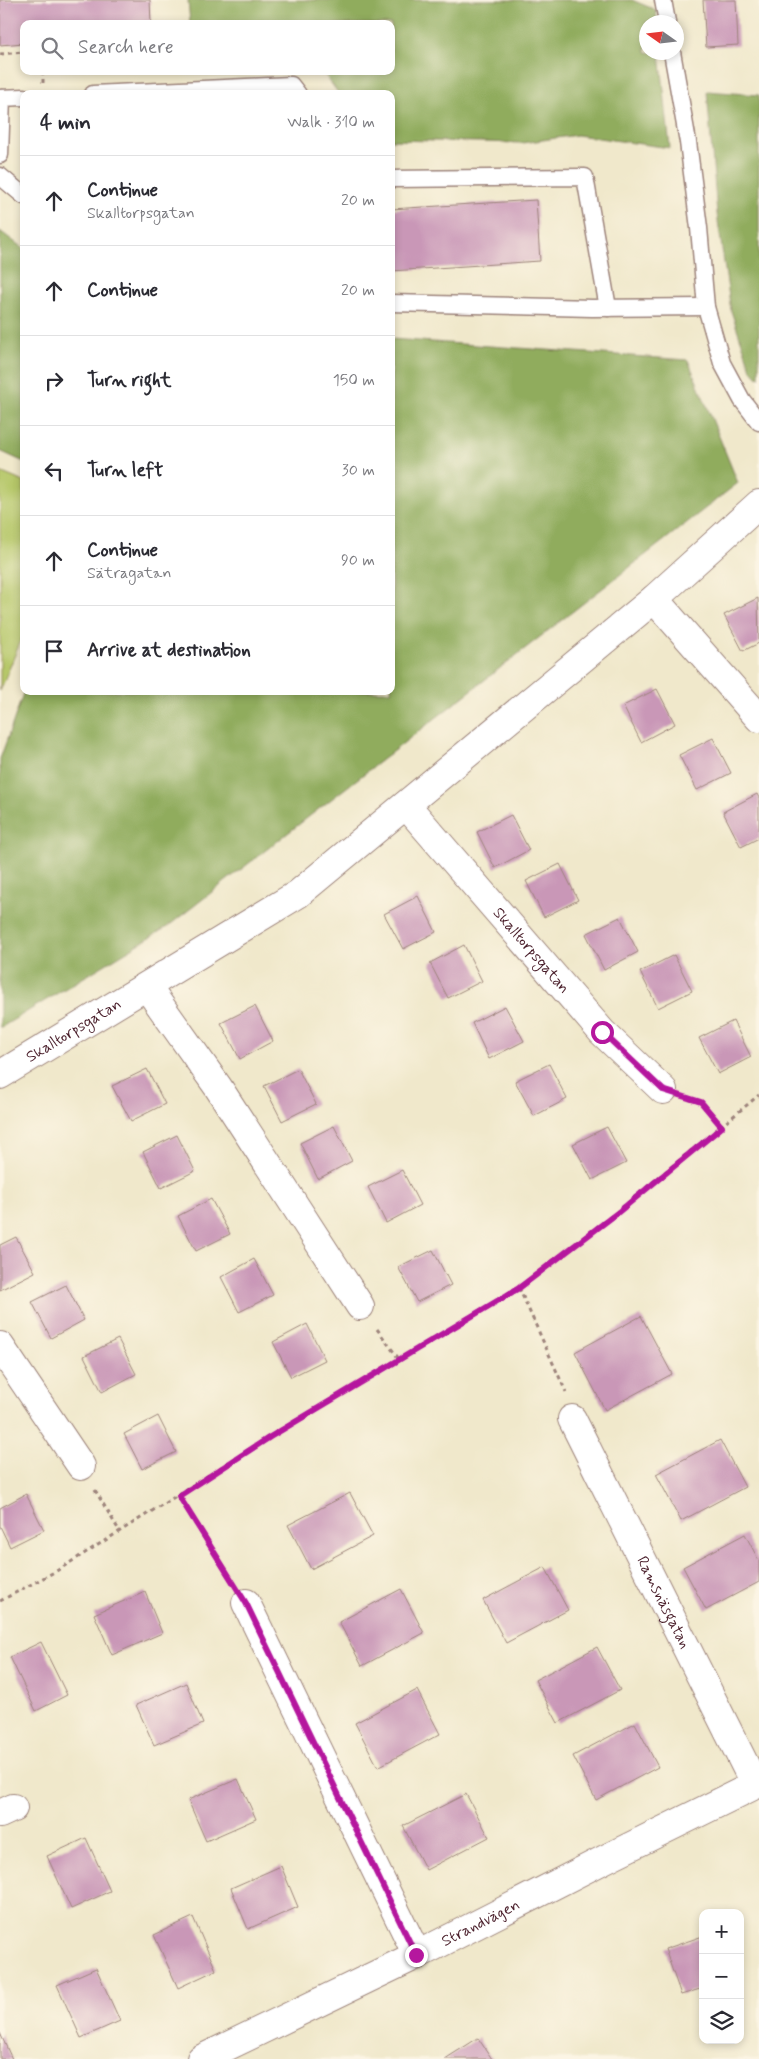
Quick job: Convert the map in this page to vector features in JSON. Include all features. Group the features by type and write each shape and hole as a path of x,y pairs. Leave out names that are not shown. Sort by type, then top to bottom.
{"street":[{"name":"Skalltorpsgatan","path":"0,1075 298,894 654,600 759,504"},
{"path":"654,600 759,718"},
{"name":"Skalltorpsgatan","path":"406,805 602,1032 663,1090"},
{"path":"147,987 218,1087 360,1306"},
{"path":"0,1346 82,1466"},
{"name":"Ramsnäsgatan","path":"572,1419 757,1784"},
{"path":"246,1603 416,1955"},
{"name":"Strandvägen","path":"201,2059 416,1955 610,1856 757,1784"}],"lane":[{"path":"663,0 666,15"},
{"path":"673,60 688,142 699,228 706,307 722,363 742,400 759,422"},
{"path":"181,90 291,85 295,90"},
{"path":"0,155 1,98 20,97"},
{"path":"0,176 20,193"},
{"path":"395,179 585,177 608,308"},
{"path":"395,303 608,308 706,307"}],"path":[{"path":"0,54 20,52"},
{"path":"663,1090 701,1102 722,1127"},
{"path":"0,1600 58,1570 179,1496 270,1437 519,1288 616,1214 759,1095"},
{"path":"519,1288 567,1394 572,1419"},
{"path":"360,1306 399,1359"},
{"path":"82,1466 120,1532"},
{"path":"179,1496 246,1603"}],"green space":[{"path":"188,0 632,0 656,10 656,15 639,15 639,60 661,60 670,148 577,135 522,143 395,140 395,90 336,90 325,75 395,75 395,20 190,20"},
{"path":"707,91 759,95 759,378 751,369 731,311 717,214"},
{"path":"0,231 20,246 20,460 0,451"},
{"path":"395,339 688,360 738,483 167,927 0,1028 0,759 23,695 395,695"},
{"path":"0,472 20,480 20,643 0,691"}],"building":[{"path":"0,0 150,0 151,20 20,20 20,43 0,45"},
{"path":"703,0 736,0 738,45 706,47"},
{"path":"536,200 540,261 395,271 395,209"},
{"path":"758,598 759,643 743,651 724,615"},
{"path":"657,689 675,724 641,742 623,706"},
{"path":"713,738 731,773 697,790 679,755"},
{"path":"757,794 759,798 759,838 741,847 723,812"},
{"path":"511,815 529,850 495,868 477,832"},
{"path":"560,864 578,900 544,917 526,881"},
{"path":"418,896 436,932 403,949 384,914"},
{"path":"620,917 638,952 604,970 586,934"},
{"path":"464,945 482,981 448,998 430,963"},
{"path":"674,955 692,991 658,1008 640,972"},
{"path":"255,1006 273,1041 240,1059 221,1023"},
{"path":"505,1006 524,1041 489,1059 472,1023"},
{"path":"733,1021 751,1057 718,1074 699,1038"},
{"path":"549,1064 567,1099 534,1116 515,1081"},
{"path":"147,1069 165,1104 131,1121 112,1086"},
{"path":"298,1069 316,1104 282,1121 264,1086"},
{"path":"334,1126 352,1161 318,1179 300,1143"},
{"path":"607,1127 626,1163 592,1180 573,1144"},
{"path":"177,1135 195,1171 161,1188 143,1152"},
{"path":"402,1170 420,1205 386,1223 368,1187"},
{"path":"211,1199 230,1234 196,1251 178,1216"},
{"path":"16,1237 35,1272 0,1290 0,1245"},
{"path":"433,1250 451,1285 417,1302 398,1267"},
{"path":"254,1259 273,1295 239,1312 221,1277"},
{"path":"66,1285 84,1320 51,1338 32,1302"},
{"path":"641,1316 672,1374 605,1410 575,1352"},
{"path":"307,1324 325,1360 291,1377 273,1342"},
{"path":"118,1339 136,1374 102,1392 84,1356"},
{"path":"158,1416 176,1452 142,1469 124,1434"},
{"path":"720,1440 745,1487 681,1521 656,1474"},
{"path":"350,1493 373,1536 311,1569 288,1525"},
{"path":"26,1494 44,1530 10,1547 0,1526 0,1508"},
{"path":"745,1534 759,1561 759,1582 706,1610 683,1567"},
{"path":"545,1567 568,1610 506,1643 483,1600"},
{"path":"401,1589 424,1633 362,1666 339,1622"},
{"path":"145,1592 162,1633 112,1655 94,1614"},
{"path":"41,1642 67,1695 36,1711 10,1657"},
{"path":"597,1647 620,1690 558,1723 535,1680"},
{"path":"186,1683 203,1724 154,1745 136,1705"},
{"path":"417,1690 440,1734 378,1767 355,1723"},
{"path":"635,1723 658,1767 596,1800 573,1756"},
{"path":"238,1779 256,1819 206,1841 188,1800"},
{"path":"466,1794 489,1837 426,1870 403,1826"},
{"path":"86,1838 110,1891 71,1909 47,1856"},
{"path":"281,1866 298,1907 248,1929 231,1888"},
{"path":"193,1917 216,1970 178,1988 154,1935"},
{"path":"699,1937 699,1989 681,1995 665,1949"},
{"path":"96,1968 120,2021 81,2038 57,1985"},
{"path":"0,2033 12,2059 0,2059"},
{"path":"478,2038 492,2059 445,2059"}],"route":[{"path":"416,1955 246,1603 179,1496 270,1437 519,1288 616,1214 722,1127 701,1102 663,1090 602,1032"}]}
